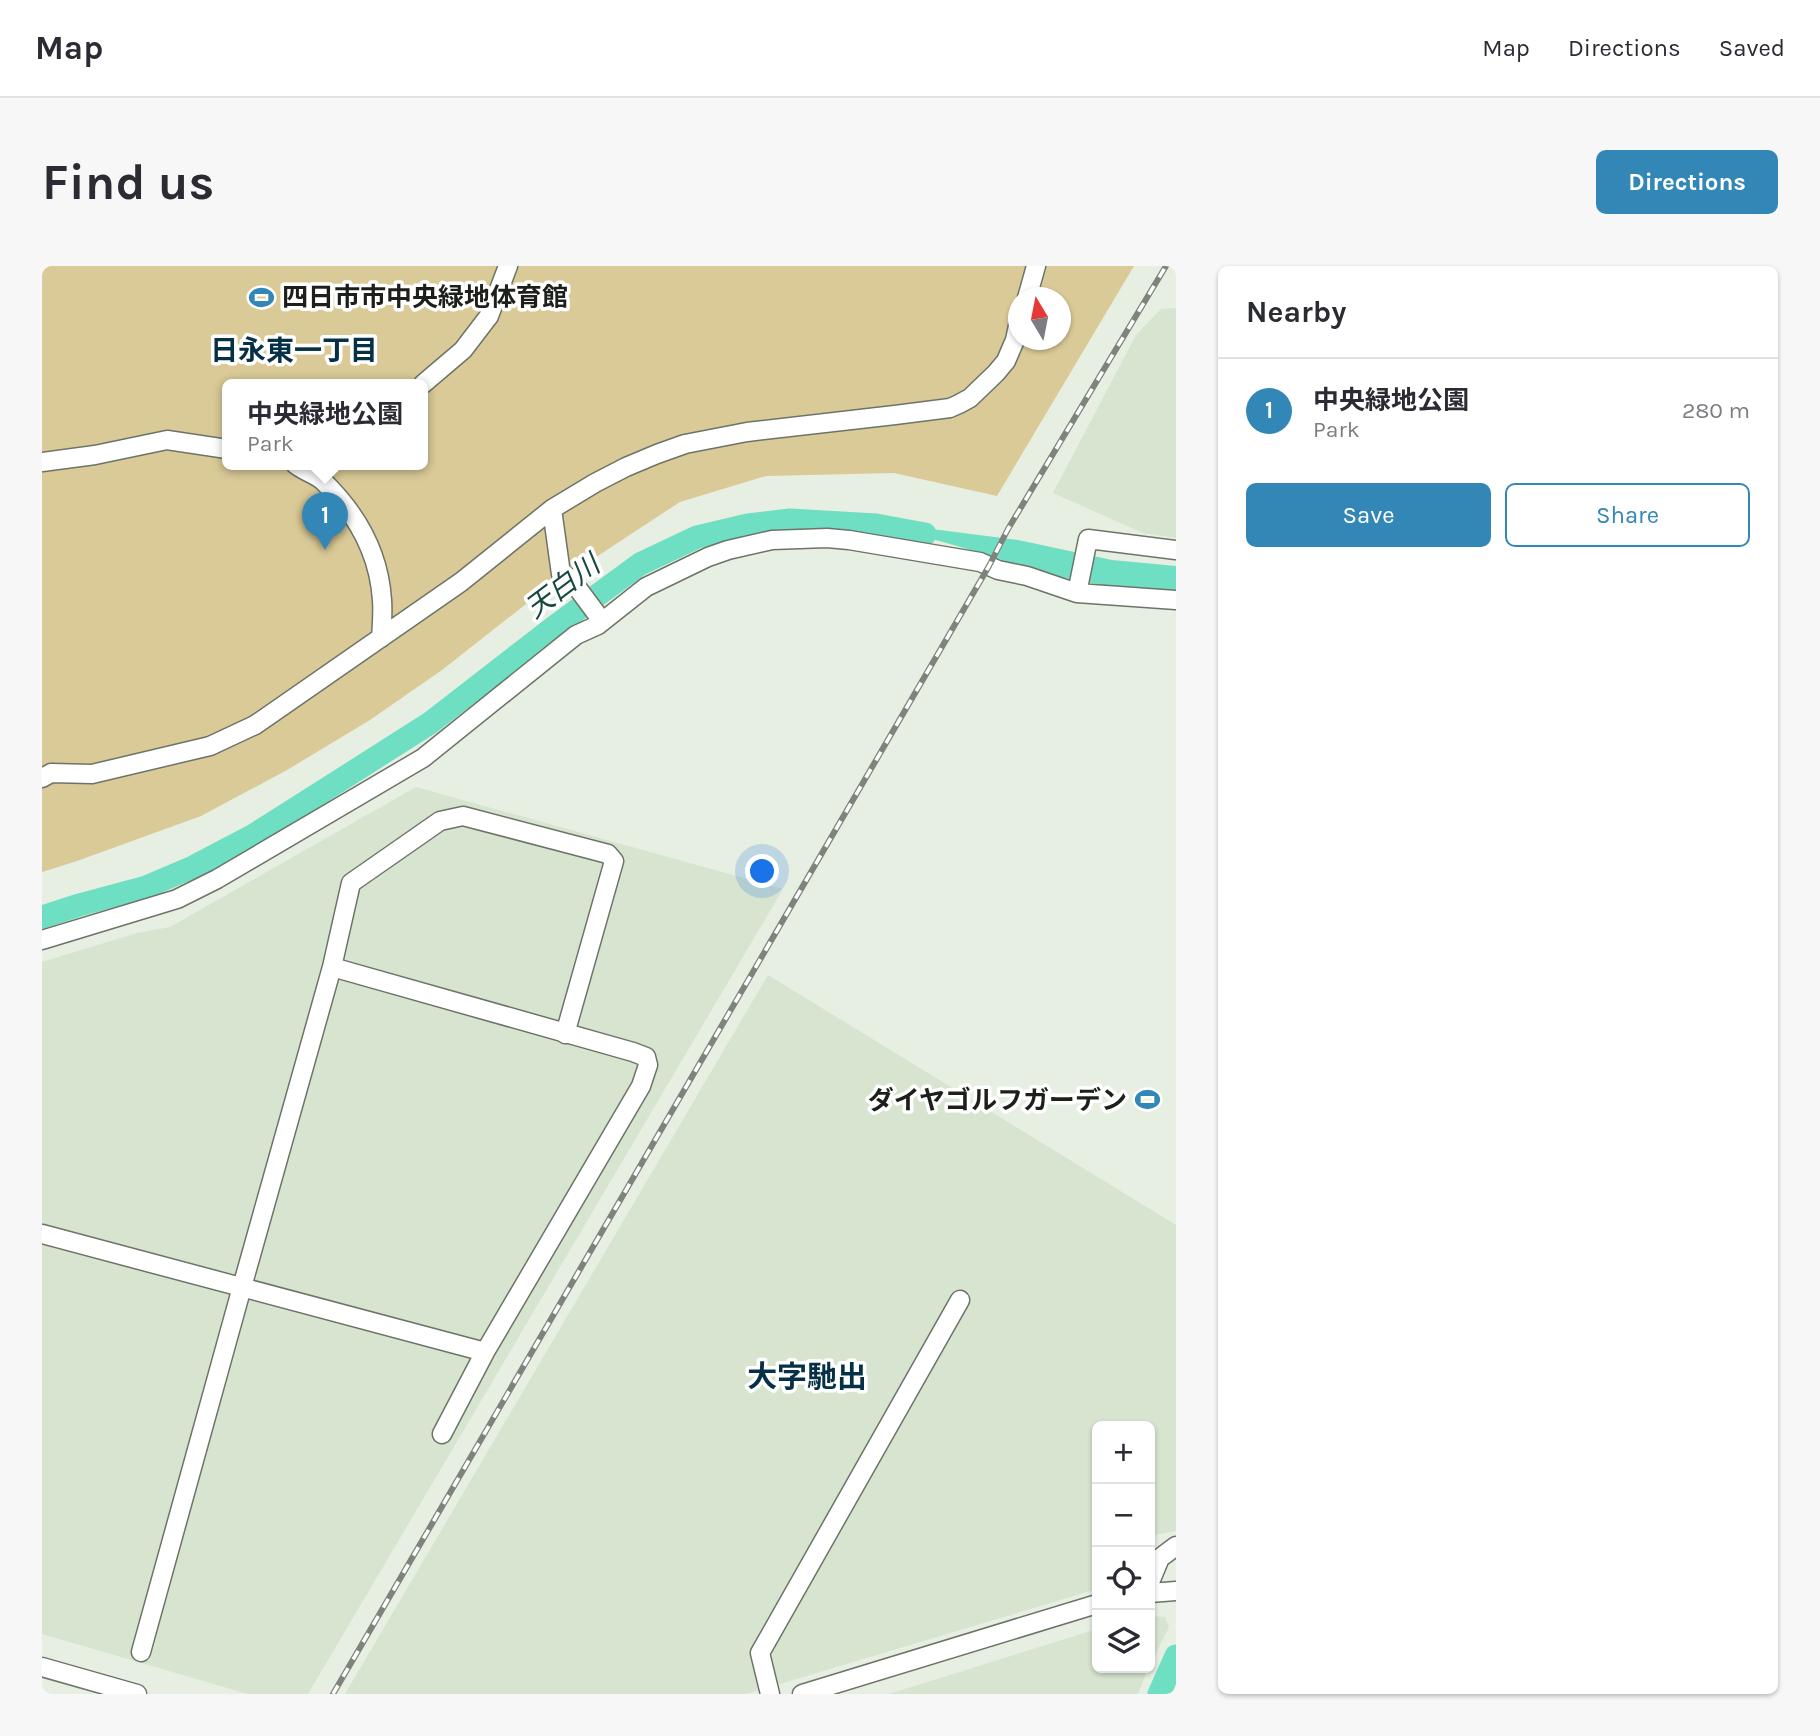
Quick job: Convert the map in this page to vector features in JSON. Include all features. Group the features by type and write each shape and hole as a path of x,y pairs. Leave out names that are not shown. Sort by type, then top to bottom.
{"street":[{"path":"428,380 463,350 489,316 508,266"},
{"path":"1030,287 1036,266"},
{"path":"42,778 51,773 92,774 210,746 259,723 461,582 552,509 626,467 685,444 747,432 950,408 970,398 996,373 1011,350"},
{"path":"42,462 95,455 167,440 222,448"},
{"path":"305,470 320,479 346,507 365,534 377,568 383,600 381,638"},
{"path":"552,509 565,576 601,619"},
{"path":"42,940 177,899 217,879 423,758 576,635 646,587 683,568 728,550 772,540 827,538 980,562 998,570 1077,590 1176,600"},
{"path":"1077,590 1088,538 1176,550"},
{"path":"141,1652 332,967 351,883 440,821 463,816 608,854 614,861 565,1034"},
{"path":"332,967 646,1057 649,1065 640,1086 485,1352 442,1434"},
{"path":"42,1234 485,1352"},
{"path":"769,1694 760,1653 960,1300"},
{"path":"1155,1570 1160,1558 1176,1546"},
{"path":"1155,1593 1176,1591"},
{"path":"802,1694 1092,1606"},
{"path":"42,1667 137,1694"}],"shaded area":[{"path":"42,266 1134,266 997,496 894,473 766,476 680,502 535,597 442,670 370,720 287,770 201,816 42,872"},
{"path":"1176,308 1176,538 1143,533 1053,493 1136,335 1161,309"},
{"path":"869,521 1018,540 1112,560 1176,566 1176,593 1113,587 1045,574"},
{"path":"416,787 783,889 308,1694 248,1694 42,1634 42,962 137,933 170,927"},
{"path":"768,975 1176,1225 1176,1531 1155,1535 1155,1421 1092,1421 1092,1590 746,1694 345,1694"},
{"path":"1155,1616 1165,1617 1169,1627 1155,1655"},
{"path":"1092,1631 1092,1673 1146,1673 1138,1694 889,1694"}],"waterway":[{"name":"天白川","path":"42,917 146,887 193,867 254,835 430,723 640,564 697,537 748,525 790,520 876,525 925,534"},
{"path":"1159,1694 1176,1656"}],"railway":[{"path":"333,1694 989,566 1008,529 1166,266"}],"place":[{"name":"四日市市中央緑地体育館","path":"262,297"},
{"name":"中央緑地公園","path":"325,550"},
{"name":"ダイヤゴルフガーデン","path":"1147,1100"}],"district":[{"name":"日永東一丁目","path":"294,350"},
{"name":"大字馳出","path":"807,1377"}]}
